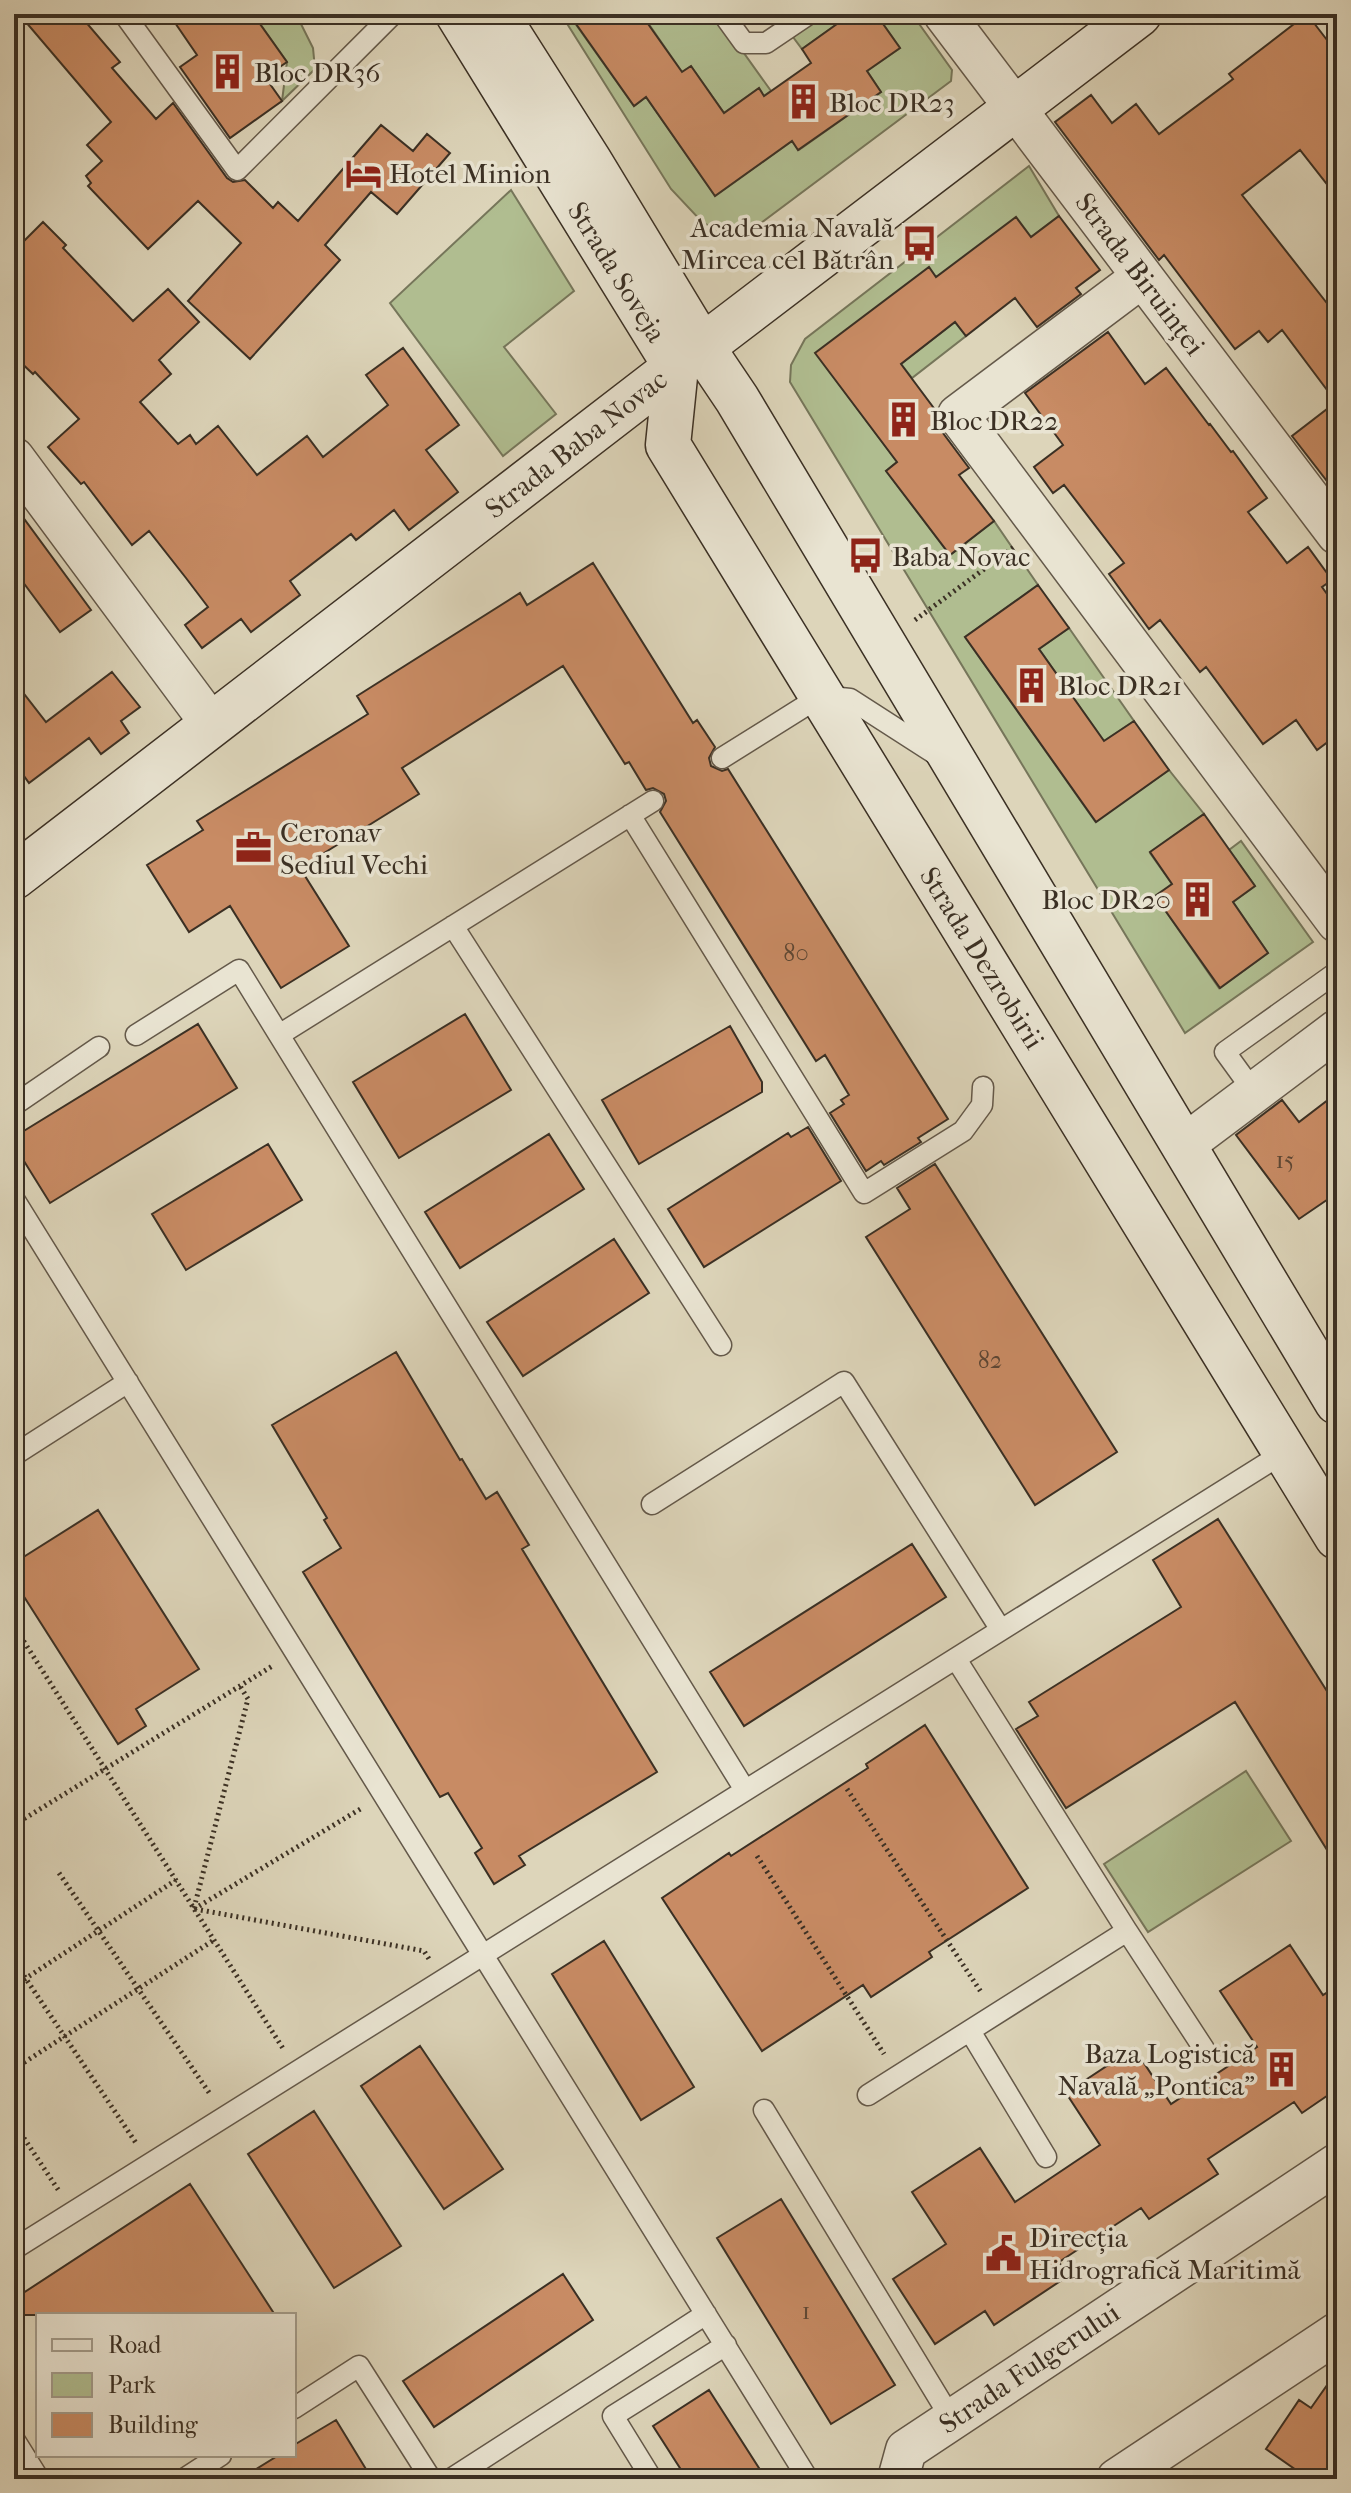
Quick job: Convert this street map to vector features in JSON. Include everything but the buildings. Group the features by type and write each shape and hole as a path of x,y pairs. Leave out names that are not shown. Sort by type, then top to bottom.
{"main road":[{"name":"Strada Soveja","path":"458,14 689,357"},
{"name":"Strada Soveja","path":"496,14 590,162 689,357"},
{"name":"Strada Baba Novac","path":"14,877 1139,14"},
{"name":"Strada Dezrobirii","path":"689,357 668,445 1337,1537"},
{"path":"689,357 737,399 1337,1402"}],"street":[{"name":"Strada Biruinței","path":"944,14 1337,534"},
{"path":"1142,277 958,415 1337,922"},
{"path":"14,458 212,725"},
{"path":"1184,1145 1337,1030"},
{"name":"Strada Fulgerului","path":"898,2479 906,2450 1337,2164"},
{"path":"1117,2479 1337,2333"}],"lane":[{"path":"124,14 237,170 393,14"},
{"path":"723,14 744,43 766,43 809,14"},
{"path":"722,758 821,696 850,699 958,769"},
{"path":"279,1035 653,801"},
{"path":"630,815 864,1193 963,1131 982,1105 983,1087"},
{"path":"453,926 721,1345"},
{"path":"136,1035 239,970 745,1790"},
{"path":"1254,1092 1225,1052 1337,972"},
{"path":"14,1105 99,1047"},
{"path":"14,1199 808,2479"},
{"path":"14,1455 128,1382"},
{"path":"652,1504 844,1382 1001,1630"},
{"path":"14,2249 1285,1452"},
{"path":"956,1659 1204,2049"},
{"path":"868,2095 1127,1931"},
{"path":"970,2031 1046,2157"},
{"path":"764,2110 952,2420"},
{"path":"451,2479 706,2314"},
{"path":"646,2479 650,2476 613,2416 726,2345"},
{"path":"296,2407 359,2366 431,2479"},
{"path":"14,2439 39,2479"},
{"path":"184,2479 218,2457"}],"path":[{"path":"915,620 1041,527"},
{"path":"14,1626 298,2072"},
{"path":"14,1825 295,1652"},
{"path":"194,1909 248,1699 240,1686"},
{"path":"847,1789 996,2014"},
{"path":"194,1909 384,1795"},
{"path":"757,1856 898,2075"},
{"path":"59,1873 225,2117"},
{"path":"14,1986 176,1880"},
{"path":"194,1909 424,1951 444,1980"},
{"path":"14,2069 214,1940"},
{"path":"14,1961 150,2164"},
{"path":"14,2123 73,2212"}],"green space":[{"path":"253,14 296,14 313,48 315,69 282,101 287,62"},
{"path":"561,14 578,14 572,19 634,106 646,97 715,195 792,141 799,150 881,92 867,71 900,48 876,14 912,14 952,70 951,81 757,226 727,234 703,223 671,189"},
{"path":"654,14 716,14 771,91 764,96 758,89 724,113 691,66 682,72 646,20"},
{"path":"824,14 851,14 802,49 793,37"},
{"path":"1029,166 1059,216 1031,237 936,277 816,353 897,462 886,471 950,555 994,521 1038,585 965,637 1095,821 1169,770 1204,814 1150,853 1172,884 1156,897 1219,988 1268,953 1233,902 1255,886 1229,850 1241,841 1313,942 1185,1033 790,382 791,365 805,339"},
{"path":"511,190 574,291 504,347 556,414 503,456 390,303"},
{"path":"955,322 966,336 912,378 901,364"},
{"path":"1069,628 1134,721 1104,741 1039,649"},
{"path":"1246,1771 1291,1841 1148,1932 1104,1864"}],"place":[{"name":"Bloc DR36","path":"228,72"},
{"name":"Bloc DR23","path":"803,102"},
{"name":"Hotel Minion","path":"363,173"},
{"name":"Academia Navală Mircea cel Bătrân","path":"920,243"},
{"name":"Bloc DR22","path":"904,420"},
{"name":"Baba Novac","path":"866,556"},
{"name":"Bloc DR21","path":"1032,685"},
{"name":"Ceronav Sediul Vechi","path":"254,848"},
{"name":"Bloc DR20","path":"1197,899"},
{"name":"Baza Logistică Navală „Pontica”","path":"1281,2069"},
{"name":"Direcția Hidrografică Maritimă","path":"1003,2253"}]}
